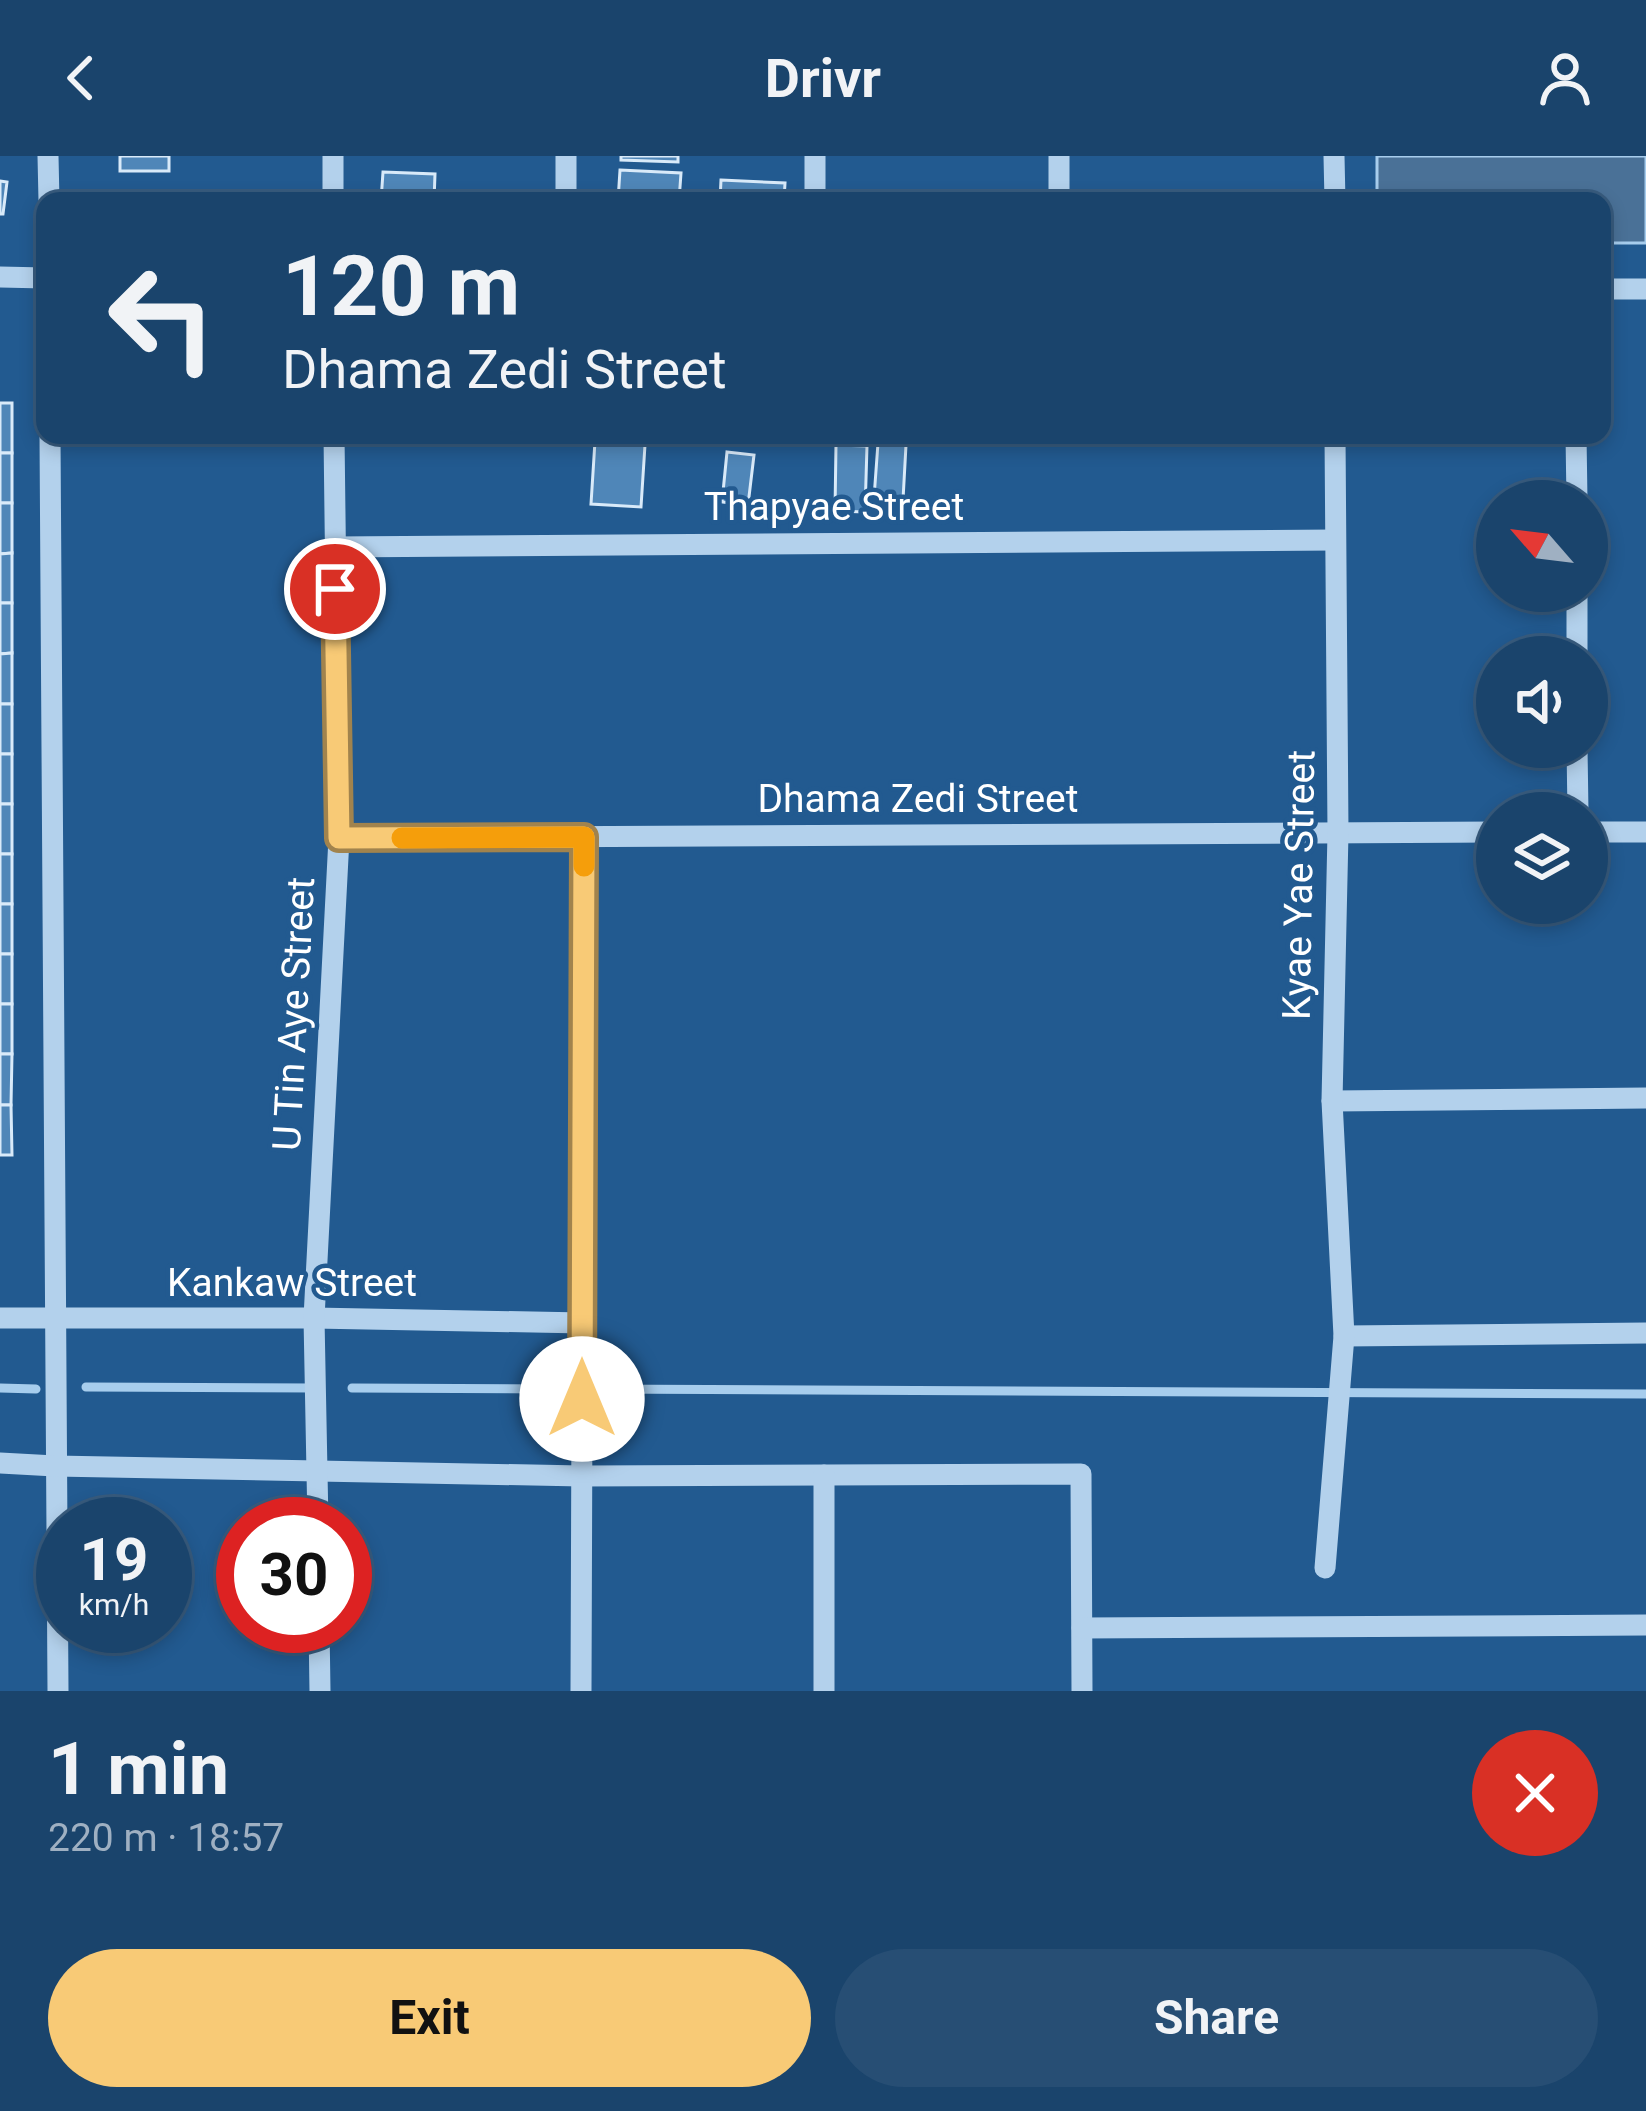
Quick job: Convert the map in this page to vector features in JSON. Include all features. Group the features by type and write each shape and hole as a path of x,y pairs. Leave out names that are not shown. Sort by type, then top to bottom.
{"street":[{"path":"48,156 49,192"},
{"path":"333,156 334,192"},
{"path":"566,156 566,192"},
{"path":"815,156 815,192"},
{"path":"1059,156 1059,192"},
{"path":"1334,156 1335,192"},
{"path":"0,278 36,278"},
{"path":"1611,289 1646,289"},
{"path":"50,444 58,1691"},
{"name":"U Tin Aye Street","path":"317,1497 314,1318 339,838 334,444"},
{"name":"Kyae Yae Street","path":"1324,1568 1344,1336 1332,1101 1338,833 1335,444"},
{"path":"1576,444 1576,480"},
{"name":"Thapyae Street","path":"334,547 1335,540"},
{"name":"Dhama Zedi Street","path":"339,838 1476,832"},
{"path":"1608,832 1646,832"},
{"path":"581,1691 584,837"},
{"path":"1332,1101 1646,1098"},
{"name":"Kankaw Street","path":"0,1318 583,1323"},
{"path":"1344,1336 1646,1333"},
{"path":"0,1463 582,1476 1081,1474 1082,1691"},
{"path":"824,1475 824,1691"},
{"path":"1082,1628 1646,1625"},
{"path":"320,1653 320,1691"}],"water":[{"path":"1377,156 1646,156 1646,243 1611,243 1611,192 1377,192"}],"building":[{"path":"120,156 169,156 169,171 120,171"},
{"path":"621,156 678,156 678,162 621,160"},
{"path":"620,170 681,173 680,192 619,192"},
{"path":"383,172 435,174 434,192 382,192"},
{"path":"721,180 785,183 784,192 720,192"},
{"path":"0,181 7,182 3,214 0,214"},
{"path":"0,403 12,403 12,453 0,453"},
{"path":"595,444 645,445 641,507 591,504"},
{"path":"878,444 906,445 903,500 874,498"},
{"path":"836,445 867,446 865,512 835,511"},
{"path":"727,452 754,455 748,505 722,502"},
{"path":"0,453 12,453 12,503 0,503"},
{"path":"0,503 12,503 12,553 0,554"},
{"path":"12,553 12,603 0,603 0,554"},
{"path":"0,603 12,603 12,653 0,654"},
{"path":"12,653 12,704 0,704 0,654"},
{"path":"0,704 12,704 12,754 0,754"},
{"path":"0,754 12,754 12,804 0,804"},
{"path":"0,804 12,804 12,854 0,854"},
{"path":"0,854 12,854 12,904 0,904"},
{"path":"0,904 12,904 12,954 0,954"},
{"path":"0,954 12,954 12,1004 0,1004"},
{"path":"0,1004 12,1004 12,1054 0,1054"},
{"path":"0,1054 12,1054 11,1105 0,1105"},
{"path":"0,1105 11,1105 12,1155 0,1155"}],"waterway":[{"path":"86,1387 314,1388"},
{"path":"0,1388 36,1389"},
{"path":"352,1388 561,1389"},
{"path":"596,1389 1646,1394"}],"slow traffic":[{"path":"402,838 584,837 584,866"}],"route":[{"path":"335,589 339,838 584,837 582,1399"}]}
